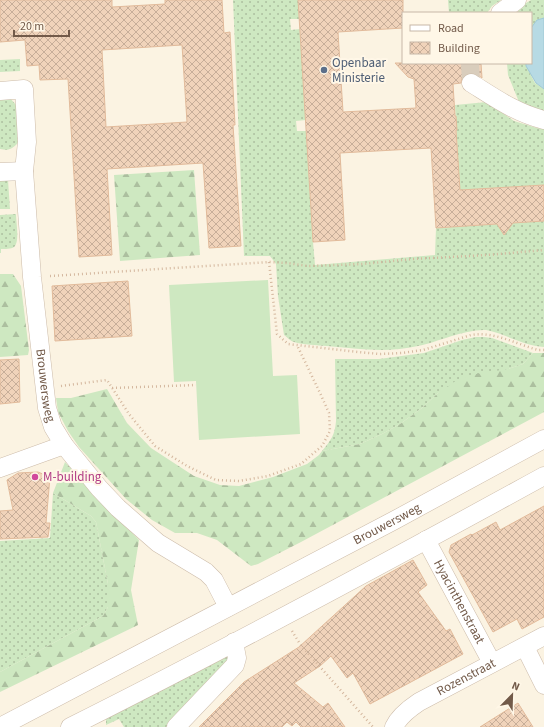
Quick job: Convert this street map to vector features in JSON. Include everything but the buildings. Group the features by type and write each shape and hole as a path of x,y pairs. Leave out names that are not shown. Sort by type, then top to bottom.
{"street":[{"path":"501,12 517,0"},
{"path":"471,83 522,114 544,120"},
{"name":"Brouwersweg","path":"0,90 24,89 27,142 24,171 32,277 49,418 64,446 99,488 118,508 158,543 206,572 214,580 228,607"},
{"path":"0,172 24,171"},
{"name":"Brouwersweg","path":"0,727 393,521 544,439"},
{"path":"0,468 64,446"},
{"path":"70,727 95,721 234,642 284,617 544,476"},
{"name":"Hyacinthenstraat","path":"426,540 492,663"},
{"name":"Rozenstraat","path":"396,726 406,712 419,702 544,636"},
{"path":"176,727 234,665 237,658 234,642"},
{"path":"525,646 544,685"}],"path":[{"path":"48,276 270,262 308,266 362,264 544,250"},
{"path":"270,262 276,334 288,344 366,353 402,353 424,350 471,335 488,334 538,350 544,350"},
{"path":"45,388 107,380 129,414 155,446 187,466 216,480 239,481 268,476 301,464 322,446 330,431 329,413 297,345"},
{"path":"112,388 196,385"},
{"path":"284,617 300,644 373,727"}],"green space":[{"path":"233,0 298,0 299,19 290,19 291,30 300,29 306,120 296,121 297,131 306,131 315,265 435,255 436,228 544,221 544,347 528,344 486,330 469,332 418,346 384,350 302,344 290,340 284,335 278,296 276,264 270,256 244,256"},
{"path":"448,0 501,0 492,6 488,12 449,12"},
{"path":"531,0 544,0 544,18 537,20 532,27 532,12 518,12 521,6"},
{"path":"20,59 20,71 0,72 0,60"},
{"path":"507,64 526,64 535,83 544,89 544,117 519,102 508,75"},
{"path":"0,95 9,97 17,106 18,143 8,150 0,149"},
{"path":"487,102 514,121 544,129 544,185 460,190 455,105"},
{"path":"194,170 200,255 120,261 114,175"},
{"path":"0,180 8,180 10,209 0,209"},
{"path":"16,214 16,244 14,247 8,249 1,249 0,253 0,215"},
{"path":"0,274 13,274 21,286 29,350 28,355 0,357"},
{"path":"268,280 273,376 297,375 300,434 199,440 196,381 174,382 169,285"},
{"path":"476,337 492,338 533,353 523,364 438,393 422,408 400,424 382,434 360,444 322,451 328,444 335,430 335,359 379,359 424,353 462,340"},
{"path":"533,353 544,353 544,412 301,542 258,564 251,566 217,540 197,533 175,533 152,520 126,499 79,447 68,431 58,412 56,398 71,398 107,389 127,423 151,448 194,476 220,485 239,486 273,477 307,464 322,451 360,444 400,424 454,382 470,375 508,369 523,364"},
{"path":"65,462 139,540 131,590 138,625 0,692 0,672 103,616 108,607 108,584 96,522 91,516 53,493"},
{"path":"53,493 91,516 96,522 108,584 108,607 103,616 0,672 0,541 50,538"},
{"path":"229,653 230,661 166,727 124,727 119,719 106,725 106,719"}],"water":[{"path":"544,18 544,89 536,83 526,66 526,64 532,64 532,27 537,20"}],"tunnel":[{"path":"470,64 471,83"}],"place":[{"name":"Openbaar Ministerie","path":"324,70"},
{"name":"M-building","path":"35,477"}]}
